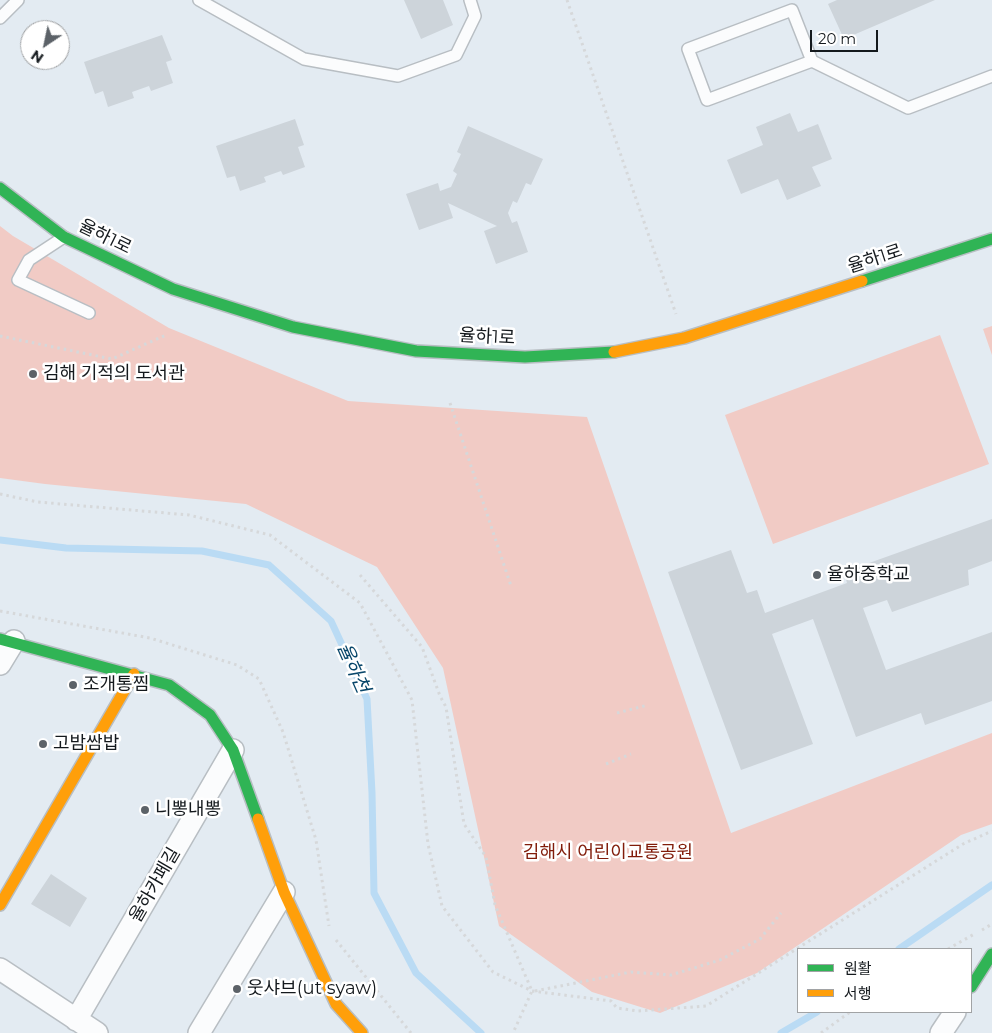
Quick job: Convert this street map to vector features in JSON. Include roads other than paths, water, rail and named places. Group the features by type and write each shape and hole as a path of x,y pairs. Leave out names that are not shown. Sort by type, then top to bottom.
{"street":[{"name":"율하1로","path":"0,188 64,237 182,292 292,327 416,351 525,357 615,352 684,338 992,239"},
{"path":"0,664 7,640 169,685 210,715 233,750 284,892 336,1004 362,1033"},
{"path":"0,906 134,674"},
{"name":"율하카페길","path":"76,1020 233,750"},
{"path":"199,1033 284,892"},
{"path":"972,985 992,954"},
{"path":"0,969 97,1033"},
{"path":"941,1033 954,1013"}],"lane":[{"path":"0,18 18,0"},
{"path":"199,0 304,59 398,76 456,55 475,16 470,0"},
{"path":"812,61 707,100 688,49 792,10 812,61 908,108 992,76"},
{"path":"64,237 30,260 18,280 89,313"}],"waterway":[{"name":"율하천","path":"0,540 66,548 202,551 269,565 331,621 367,699 372,793 374,893 416,973 481,1033"},
{"name":"율하천","path":"900,948 992,885"},
{"name":"율하천","path":"781,1033 815,1013"}],"place":[{"name":"김해 기적의 도서관","path":"33,374"},
{"name":"율하중학교","path":"817,575"},
{"name":"조개통찜","path":"73,685"},
{"name":"고밤쌈밥","path":"43,744"},
{"name":"니뽕내뽕","path":"145,810"},
{"name":"웃샤브(ut syaw)","path":"237,989"}],"park label":[{"name":"김해시 어린이교통공원","path":"608,853"}]}
